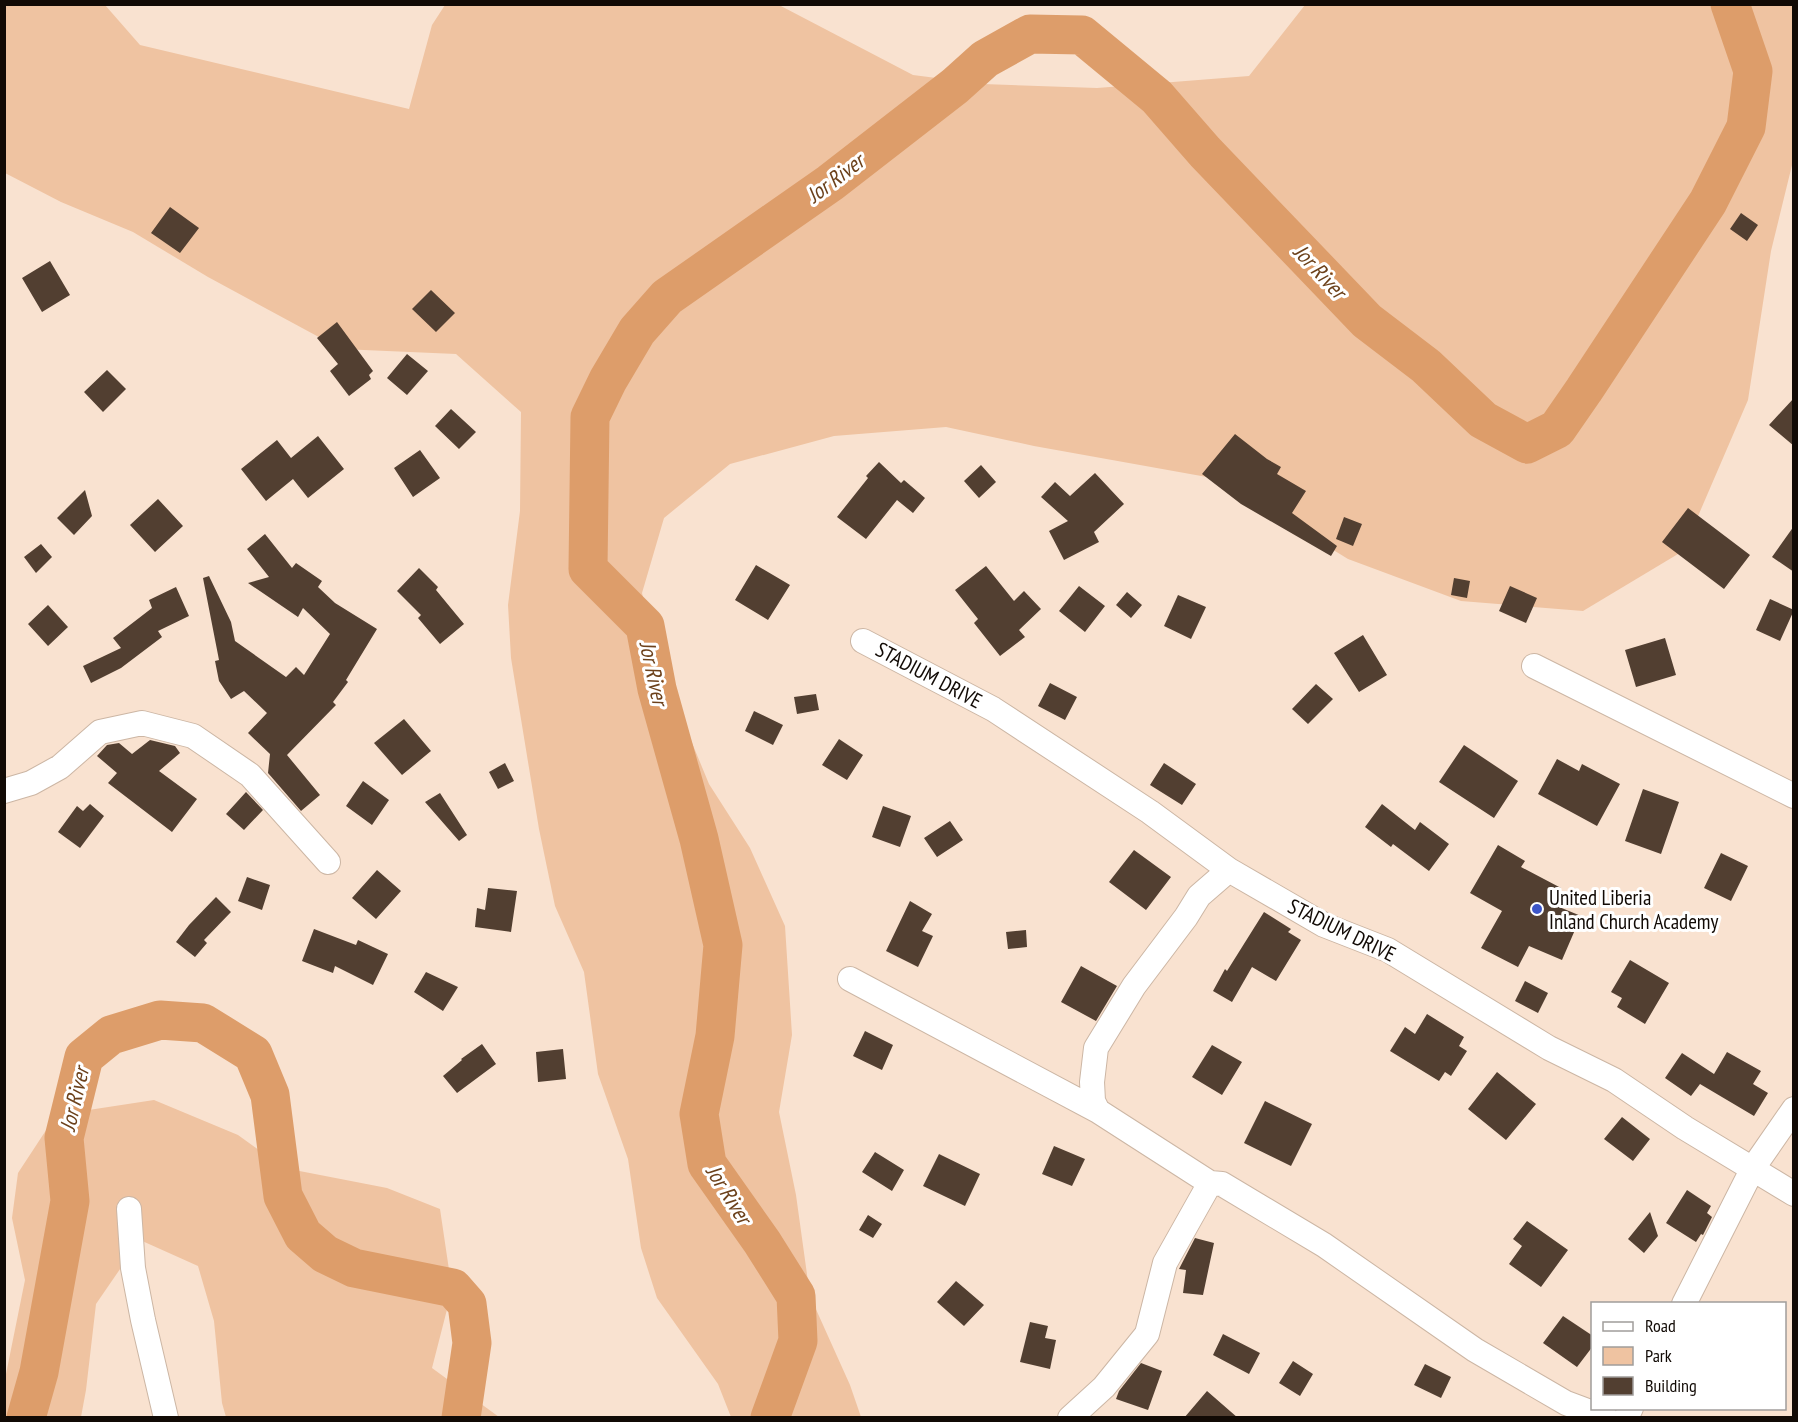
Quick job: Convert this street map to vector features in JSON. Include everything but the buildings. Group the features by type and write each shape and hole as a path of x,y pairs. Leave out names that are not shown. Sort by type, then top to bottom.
{"street":[{"name":"STADIUM DRIVE","path":"863,641 993,709 1150,812 1229,870 1324,925 1388,950 1549,1048 1614,1080 1685,1128 1794,1194"},
{"path":"1534,666 1794,796"},
{"path":"4,791 31,783 60,767 100,732 142,723 193,736 250,775 328,862"},
{"path":"1098,1111 1093,1101 1092,1082 1096,1048 1134,986 1199,896 1229,870"},
{"path":"850,979 1098,1111 1210,1183 1222,1184 1324,1245 1475,1350 1566,1403 1606,1418"},
{"path":"1685,1302 1753,1168 1794,1109"},
{"path":"1070,1418 1104,1387 1147,1334 1164,1263 1210,1183"},
{"path":"129,1209 133,1268 166,1418"}],"green space":[{"path":"4,5 105,5 140,45 409,109 432,25 445,5 779,5 913,75 983,84 1097,88 1249,76 1305,5 1793,5 1793,161 1771,251 1748,400 1683,551 1583,611 1461,601 1348,559 1218,479 1034,446 946,427 834,436 730,464 664,518 642,593 657,658 709,784 750,848 785,926 792,1035 779,1112 796,1195 810,1296 850,1385 861,1417 731,1417 718,1384 657,1298 641,1248 628,1159 598,1074 584,972 555,906 539,829 511,658 508,605 520,511 521,412 456,354 341,349 208,277 133,232 61,202 5,173"},
{"path":"154,1100 238,1135 284,1168 387,1188 440,1209 452,1290 432,1368 499,1417 226,1417 222,1403 214,1321 198,1266 140,1240 96,1304 81,1417 5,1418 5,1379 25,1280 12,1218 18,1173 56,1115"}],"waterway":[{"name":"Jor River","path":"770,1418 798,1341 796,1296 762,1242 707,1164 699,1114 715,1036 723,945 699,839 657,689 645,626 588,569 590,417 608,380 637,331 667,297 830,183 955,86 985,59 1030,34 1082,35 1157,97 1205,152 1367,321 1426,366 1483,420 1527,444 1557,429 1584,390 1708,202 1746,127 1753,71 1730,4"},
{"name":"Jor River","path":"26,1418 39,1372 70,1201 64,1138 84,1057 111,1035 160,1020 203,1023 253,1054 270,1095 283,1196 303,1235 325,1254 354,1268 453,1288 467,1304 472,1343 461,1418"}],"place":[{"name":"United Liberia Inland Church Academy","path":"1537,909"}]}
